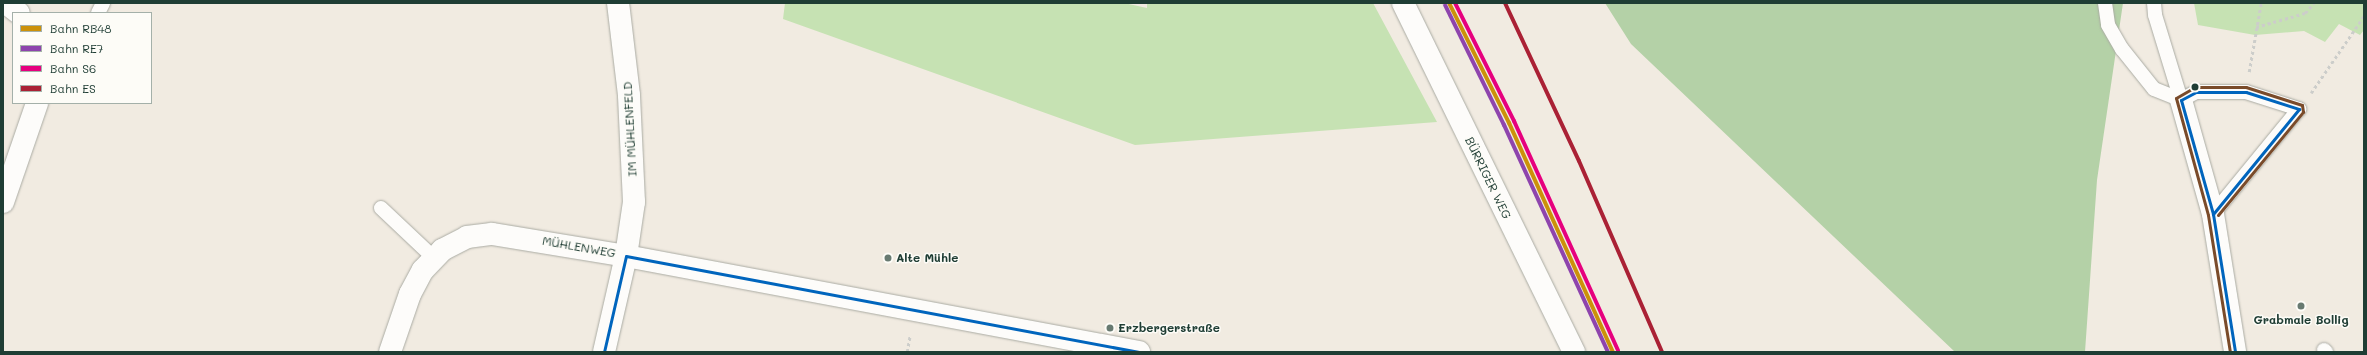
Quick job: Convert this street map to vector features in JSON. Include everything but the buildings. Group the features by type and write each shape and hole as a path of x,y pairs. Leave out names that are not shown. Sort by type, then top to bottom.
{"street":[{"path":"6,3 18,12"},
{"name":"IM MÜHLENFELD","path":"604,352 626,256 634,202 629,95 618,3"},
{"name":"BÜRRIGER WEG","path":"1403,3 1574,352"},
{"path":"2181,100 2213,214 2235,352"},
{"path":"3,202 37,104"},
{"name":"MÜHLENWEG","path":"390,352 410,294 423,270 442,250 467,237 492,234 626,256 1139,352"}],"lane":[{"path":"98,12 103,3"},
{"path":"2104,3 2108,25 2122,49 2154,89 2181,100"},
{"path":"2154,3 2155,15 2181,100"},
{"path":"2181,100 2196,92 2246,92 2299,109 2213,214"},
{"path":"381,208 434,258"}],"path":[{"path":"2246,92 2261,3"},
{"path":"2256,28 2306,13 2314,3"},
{"path":"2299,109 2364,16"}],"green space":[{"path":"785,3 1124,3 1147,8 1147,3 1373,3 1437,122 1135,145 783,19"},
{"path":"1605,3 2123,3 2097,180 2085,352 1955,352 1631,44"},
{"path":"2194,3 2364,3 2364,30 2360,35 2339,24 2325,42 2304,31 2255,35 2198,25"}],"rail line":[{"name":"RB48","path":"1449,3 1509,123 1613,352"},
{"name":"S6","path":"1455,3 1514,121 1618,350"},
{"name":"ES","path":"1505,3 1579,161 1662,352"},
{"name":"RE7","path":"1445,5 1504,125 1608,352"}],"transit line":[{"path":"2218,215 2303,112 2302,105 2246,87 2195,87 2176,98 2208,215 2230,352"},
{"path":"2181,100 2196,92 2246,92 2299,109 2213,214"},
{"path":"2181,100 2213,214 2235,352"},
{"path":"626,256 1139,352"},
{"path":"604,352 626,256"}],"place":[{"name":"Alte Mühle","path":"888,258"},
{"name":"Grabmale Bollig","path":"2301,306"},
{"name":"Erzbergerstraße","path":"1110,328"}]}
